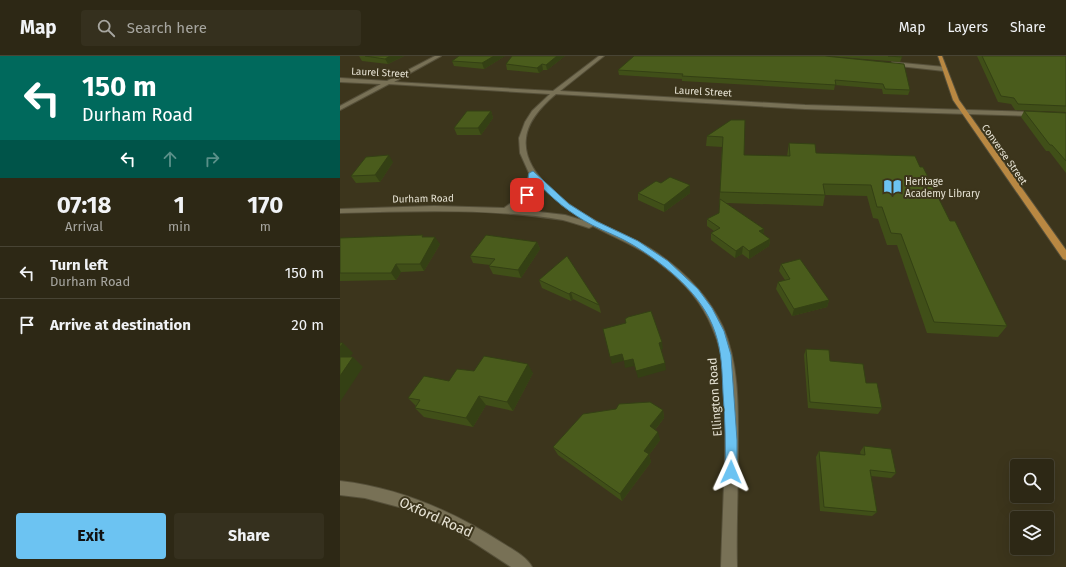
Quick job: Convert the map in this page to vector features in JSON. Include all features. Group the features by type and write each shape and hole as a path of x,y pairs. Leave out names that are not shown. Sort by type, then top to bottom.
{"main road":[{"name":"Converse Street","path":"940,56 950,86 963,111 1066,257"}],"street":[{"path":"340,108 440,56"},
{"name":"Ellington Road","path":"602,56 542,104 524,130 522,150 524,158 533,173 548,190 566,205 593,223 636,243 679,275 695,291 709,310 720,331 726,355 729,382 732,440 729,567"},
{"path":"887,64 944,69"},
{"name":"Laurel Street","path":"340,80 805,107 1045,114"},
{"path":"506,210 527,195 531,188 533,173"},
{"name":"Durham Road","path":"340,212 434,208 506,210 564,218 615,233"},
{"name":"Oxford Road","path":"340,488 400,499 460,525 506,553 524,567"}],"building":[{"path":"365,56 390,56 385,59"},
{"path":"459,56 494,56 482,63 452,61"},
{"path":"512,56 557,56 546,65 542,64 537,68 506,64"},
{"path":"634,56 825,56 904,64 910,90 885,89 883,84 835,80 836,85 682,76 683,74 618,70"},
{"path":"982,56 1066,56 1066,106 1018,104 1014,98 1001,96"},
{"path":"467,111 491,111 478,128 454,128"},
{"path":"1024,111 1066,113 1066,161 1052,145 1050,145"},
{"path":"731,120 745,120 744,155 790,156 789,143 815,144 816,153 915,156 920,167 923,167 950,221 955,221 1007,326 934,322 901,234 891,233 882,207 877,207 871,185 823,184 825,195 720,192 723,137 707,136"},
{"path":"389,155 375,175 351,176 366,157"},
{"path":"670,177 690,185 664,205 638,193 656,181 661,183"},
{"path":"720,199 764,229 759,231 770,239 749,251 743,246 736,251 711,233 720,228 707,219 719,213"},
{"path":"423,235 422,237 435,237 420,264 396,264 391,273 340,273 340,238"},
{"path":"486,235 537,242 518,270 489,266 495,259 470,256"},
{"path":"567,256 599,305 571,292 569,294 539,280"},
{"path":"800,259 829,300 794,309 778,282 790,279 781,264"},
{"path":"651,311 662,342 659,343 665,363 636,371 633,359 624,361 622,354 610,357 603,329 626,323 625,319 628,317"},
{"path":"806,349 829,350 830,361 863,364 866,383 877,383 882,408 810,402"},
{"path":"484,356 528,364 507,402 479,396 466,418 415,408 420,400 408,398 424,376 449,381 457,369 474,371"},
{"path":"340,357 353,357 340,376"},
{"path":"650,402 663,410 650,426 658,432 644,451 649,454 620,494 553,447 583,414 616,409 619,404"},
{"path":"864,446 891,449 896,473 870,470 877,512 824,507 819,451 865,455"}],"place":[{"name":"Heritage Academy Library","path":"892,187"}],"route":[{"path":"527,195 531,188 533,173 548,190 579,214 593,223 636,243 665,263 695,291 709,310 720,331 726,355 732,440 731,472"}]}
